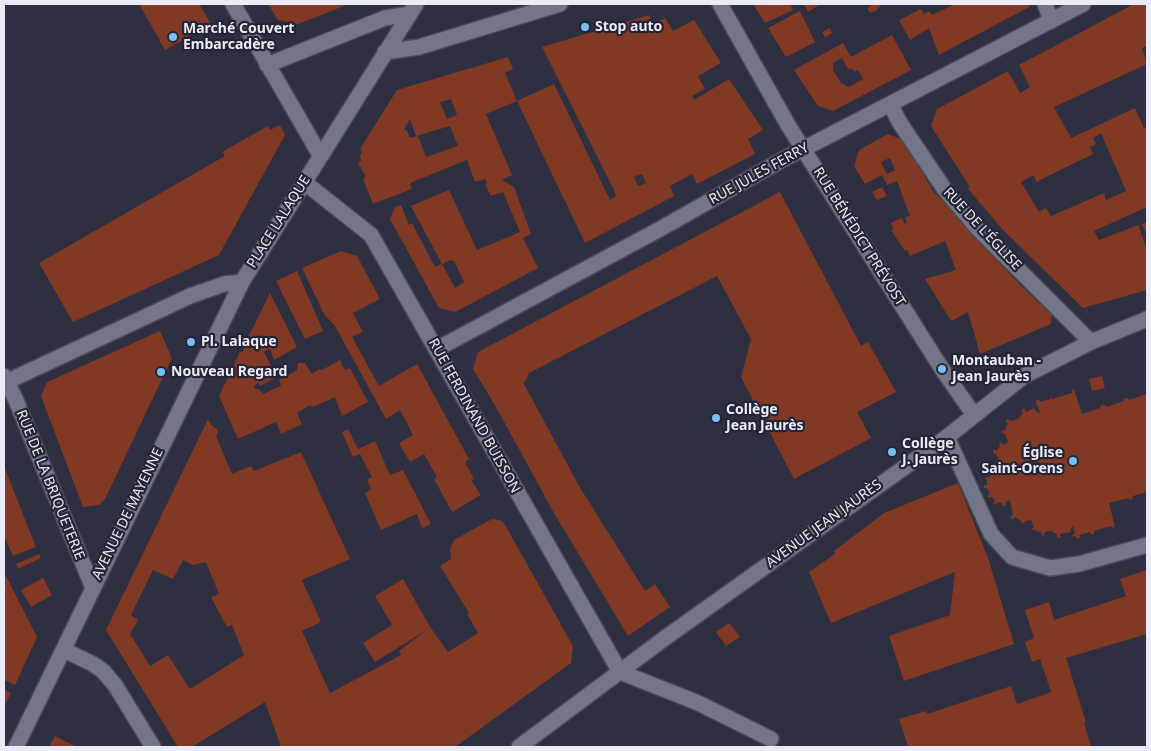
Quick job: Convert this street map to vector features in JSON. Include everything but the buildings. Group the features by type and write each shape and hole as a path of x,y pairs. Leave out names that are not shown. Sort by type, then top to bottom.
{"street":[{"path":"232,4 320,155"},
{"path":"385,52 419,47 560,4"},
{"name":"RUE BÉNÉDICT PRÉVOST","path":"720,4 803,149 942,369 974,415"},
{"path":"1045,4 1050,21"},
{"name":"RUE JULES FERRY","path":"437,349 660,229 803,149 1083,4"},
{"path":"267,65 385,18 413,9"},
{"name":"PLACE LALAQUE","path":"5,380 190,296 224,284 242,282 413,9"},
{"name":"RUE DE L'ÉGLISE","path":"890,104 900,123 945,190 978,229 1091,342"},
{"name":"RUE FERDINAND BUISSON","path":"304,182 371,235 620,672"},
{"name":"AVENUE DE MAYENNE","path":"16,747 242,282"},
{"name":"AVENUE JEAN JAURÈS","path":"518,747 947,437 1024,376 1091,342 1145,321"},
{"name":"RUE DE LA BRIQUETERIE","path":"5,380 15,398 93,588"},
{"path":"947,437 991,534 1012,557 1050,568 1079,564 1147,545"},
{"path":"64,650 94,664 103,671 115,685 154,747"},
{"path":"620,672 696,702 776,744"}],"place":[{"name":"Stop auto","path":"585,27"},
{"name":"Marché Couvert Embarcadère","path":"173,37"},
{"name":"Pl. Lalaque","path":"191,342"},
{"name":"Montauban - Jean Jaurès","path":"942,369"},
{"name":"Nouveau Regard","path":"161,372"},
{"name":"Collège Jean Jaurès","path":"716,418"},
{"name":"Collège J. Jaurès","path":"892,452"},
{"name":"Église Saint-Orens","path":"1073,461"}]}
